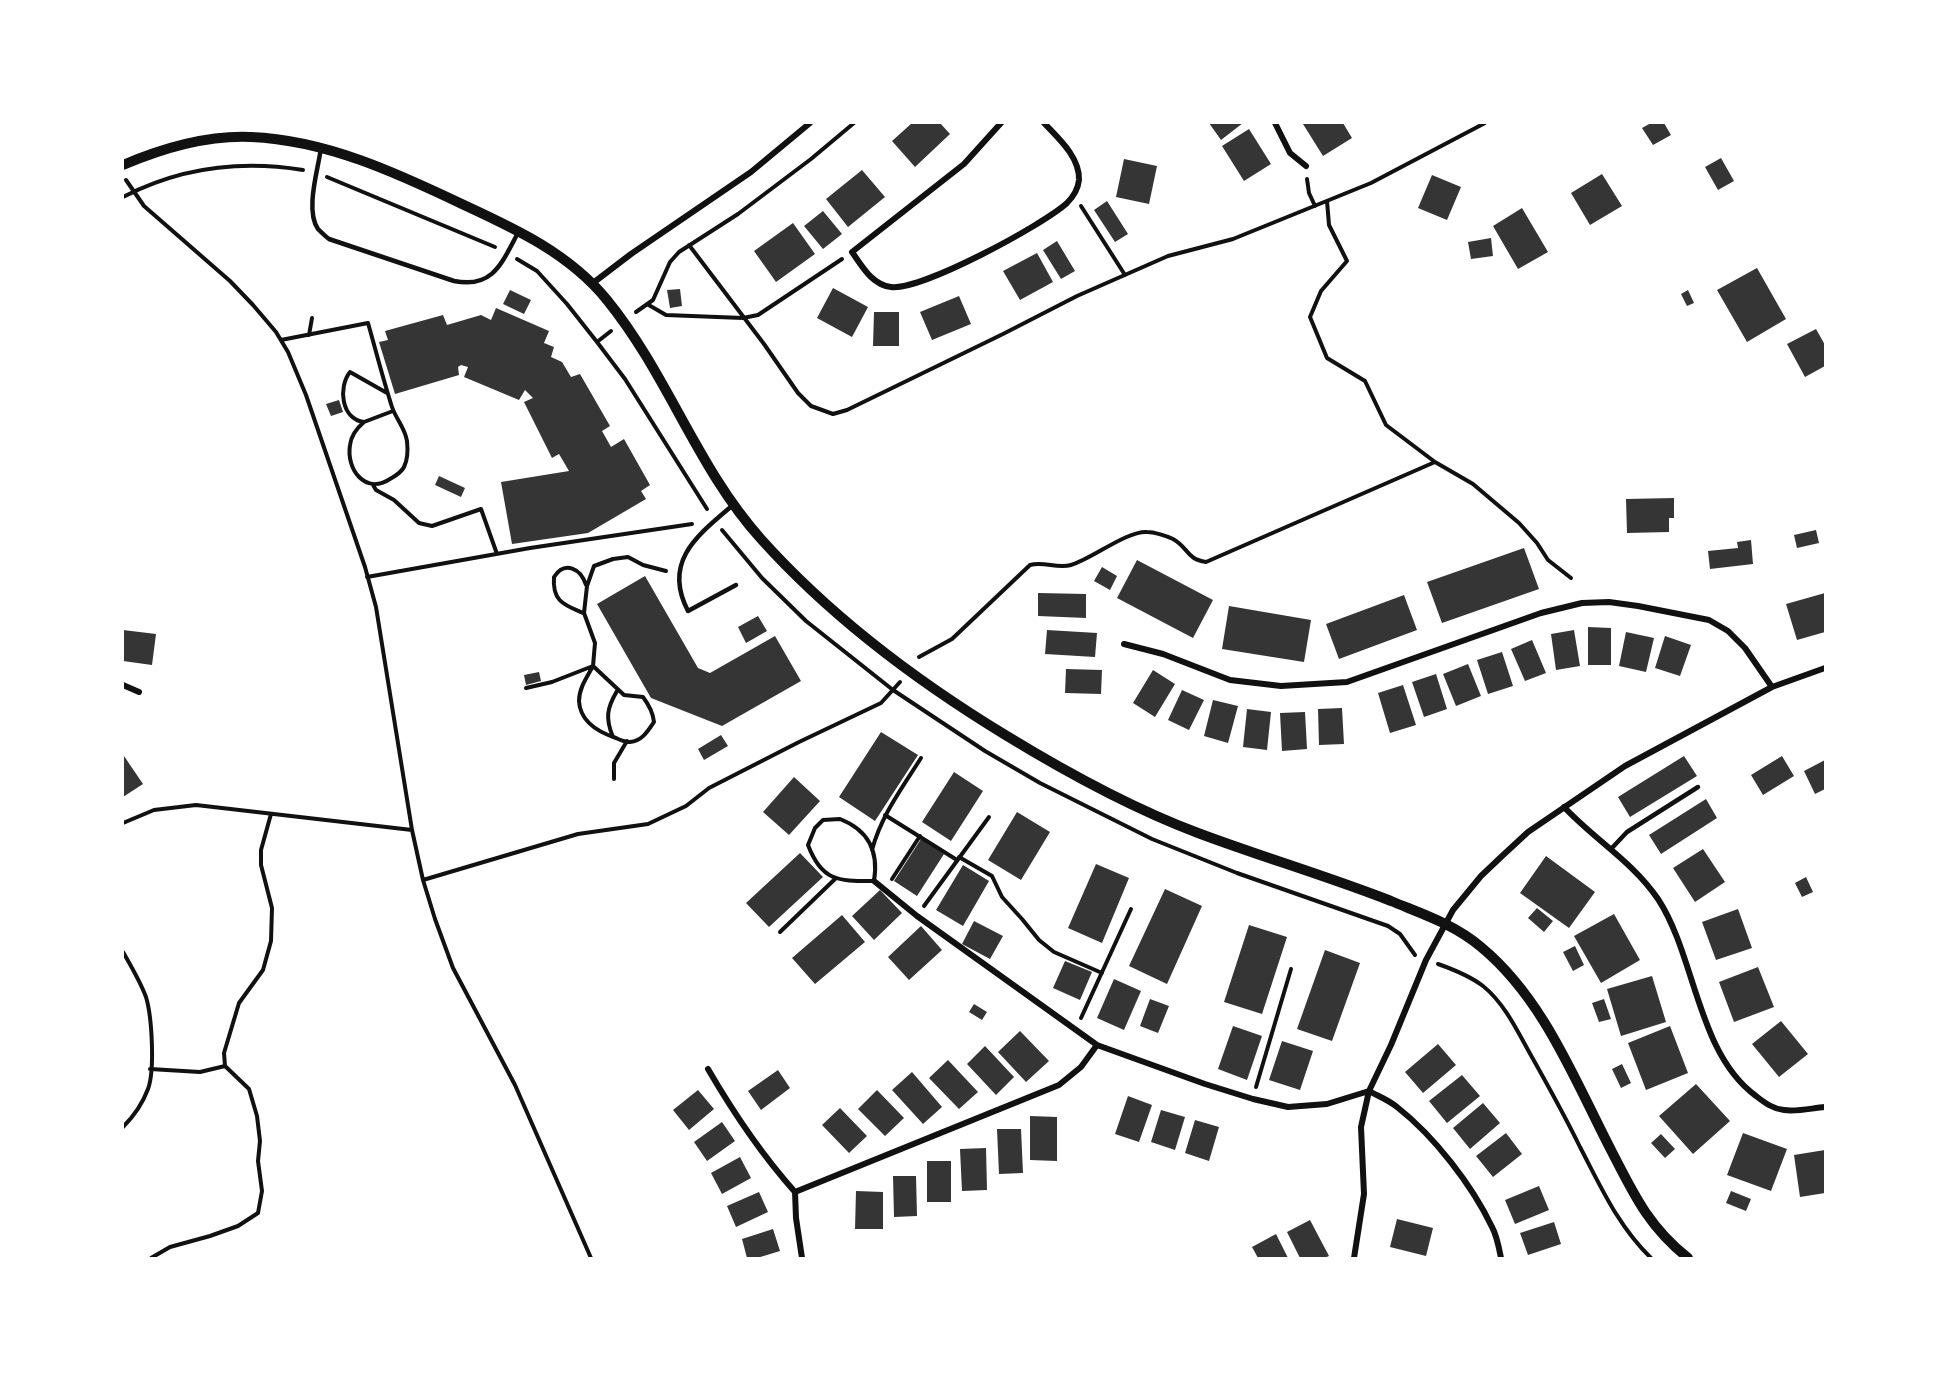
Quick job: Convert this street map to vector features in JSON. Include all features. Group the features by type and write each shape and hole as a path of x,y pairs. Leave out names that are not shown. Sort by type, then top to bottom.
{"street":[{"path":"593,283 631,254 751,172 810,123"},
{"path":"1001,123 964,164 852,252 868,275 890,287 907,287 936,277 993,249 1058,210 1073,197 1079,181 1077,164 1044,123"},
{"path":"1275,123 1290,153 1306,166"},
{"path":"123,165 169,148 213,138 246,137 285,140 321,148 387,171 440,193 519,231 562,258 593,283 644,351 714,477 733,506 761,539 817,597 909,670 1009,737 1103,790 1193,831 1373,894 1446,923 1479,945 1511,975 1532,1003 1649,1220 1688,1258"},
{"path":"1124,644 1163,654 1230,680 1281,686 1347,682 1541,613 1580,604 1609,603 1638,606 1709,620 1728,631 1745,648 1772,687"},
{"path":"1354,1258 1364,1194 1361,1126 1369,1091 1391,1045 1426,960 1464,896 1481,876 1528,832 1625,766 1772,687 1825,668"},
{"path":"123,685 139,692"},
{"path":"1564,807 1644,880 1659,902 1677,941 1719,1051 1749,1090 1768,1105 1783,1110 1825,1107"},
{"path":"874,881 917,916 1097,1045 1199,1082 1252,1099 1288,1107 1327,1104 1369,1091 1396,1106 1437,1146 1469,1185 1494,1229 1501,1258"},
{"path":"795,1192 1059,1084 1081,1067 1097,1045"},
{"path":"708,1069 752,1138 775,1170 795,1192 802,1258"}],"lane":[{"path":"321,148 313,197 313,217 318,228 329,239 454,281 470,284 481,282 491,276 519,231"},
{"path":"733,506 706,529 683,557 679,574 683,602 688,611 736,585"},
{"path":"1611,849 1627,832 1698,787"}],"path":[{"path":"597,342 653,300 670,262 689,245 738,214 812,159 854,123"},
{"path":"689,245 798,393 811,406 833,414 847,410 1077,296 1168,256 1233,238 1371,183 1485,123"},
{"path":"123,197 190,172 228,166 258,165 317,173 507,252 537,271 567,304 625,379 698,496 762,578 806,621 893,690"},
{"path":"123,175 144,206 230,281 253,305 281,340 306,395 367,577 378,618 412,830 423,880 453,968 515,1085 591,1258"},
{"path":"1309,193 1315,206"},
{"path":"1073,197 1080,203 1125,275"},
{"path":"1327,201 1329,225 1347,261 1321,291 1310,317 1327,358 1365,381 1386,425 1436,462 1473,484 1525,529 1548,560 1571,578"},
{"path":"647,304 666,315 743,318 758,315 852,252"},
{"path":"309,335 312,318"},
{"path":"281,340 368,323 393,411 406,437 408,458 400,473 387,481 373,485 366,484 360,477 350,455 351,439 364,422"},
{"path":"388,393 350,372 346,377 343,396 348,414 358,422 393,411"},
{"path":"423,880 578,834 648,824 686,807 709,788 798,742 881,703 920,656 952,639 1030,565 1040,562 1069,566 1127,537 1145,532 1172,539 1194,560 1206,562 1436,462"},
{"path":"373,485 376,490 394,500 425,526 432,526 481,509 497,554"},
{"path":"367,577 497,554 699,523 706,529"},
{"path":"592,666 609,680 617,691 624,695 643,697 653,713 654,722 645,736 627,741 597,731 585,718 579,704 581,689 592,666 595,643 584,613 587,586 594,566 622,557 679,574"},
{"path":"584,613 569,608 558,598 554,577 561,569 568,567 581,574 587,586"},
{"path":"526,688 552,682 592,666"},
{"path":"613,737 606,720 607,710 617,691"},
{"path":"614,779 614,763 627,741"},
{"path":"872,850 885,815 921,758"},
{"path":"123,823 154,810 196,805 412,830"},
{"path":"151,1258 170,1247 238,1226 258,1213 262,1191 258,1161 261,1141 257,1116 249,1089 225,1066 224,1053 239,1003 263,970 271,941 272,908 261,865 261,850 271,814"},
{"path":"885,815 958,859 992,876 1002,897 1039,940 1054,952 1102,973"},
{"path":"917,916 989,817"},
{"path":"840,819 852,824 863,833 872,850 876,871 874,881 842,882 821,867 812,856 808,845 815,828 823,820 840,819"},
{"path":"885,890 920,836"},
{"path":"780,932 835,879"},
{"path":"1076,1029 1131,909"},
{"path":"123,952 145,996 151,1018 149,1087 137,1113 123,1127"},
{"path":"1426,960 1470,977 1496,1000 1515,1027 1556,1098 1618,1219 1636,1244 1651,1258"},
{"path":"1252,1099 1291,969"},
{"path":"150,1069 200,1072 225,1066"}],"building":[{"path":"912,123 940,123 950,134 915,167 892,141"},
{"path":"1209,123 1243,123 1221,140"},
{"path":"1343,123 1352,138 1323,156 1303,124"},
{"path":"1651,123 1664,123 1671,135 1653,145 1642,128"},
{"path":"1249,129 1271,164 1244,181 1222,146"},
{"path":"1721,158 1734,181 1718,190 1705,167"},
{"path":"1124,159 1157,166 1149,204 1116,197"},
{"path":"862,170 885,197 848,227 826,199"},
{"path":"1602,174 1622,206 1590,225 1571,193"},
{"path":"1432,175 1461,187 1447,220 1418,208"},
{"path":"1107,201 1128,234 1115,242 1094,210"},
{"path":"1522,208 1548,252 1518,269 1493,226"},
{"path":"823,211 842,234 823,249 804,226"},
{"path":"793,223 815,254 776,282 754,251"},
{"path":"1491,238 1493,256 1471,259 1468,242"},
{"path":"1057,241 1075,271 1061,279 1043,250"},
{"path":"1037,253 1053,282 1020,300 1003,271"},
{"path":"1757,268 1786,319 1747,342 1717,290"},
{"path":"833,288 868,307 852,337 817,318"},
{"path":"680,289 682,306 670,308 667,290"},
{"path":"510,290 531,300 524,314 503,304"},
{"path":"1688,290 1694,303 1687,306 1681,294"},
{"path":"959,296 971,324 932,340 920,312"},
{"path":"496,308 549,331 544,343 554,347 551,357 562,362 571,377 580,374 610,426 602,431 611,447 624,439 650,485 641,491 646,499 588,533 512,544 501,482 569,471 559,454 552,458 524,402 533,398 525,390 519,400 464,377 468,367 461,365 458,367 459,375 395,394 379,342 388,340 385,331 443,315 447,325 481,315 491,320"},
{"path":"874,312 899,312 899,346 873,346"},
{"path":"1816,329 1825,345 1825,366 1805,377 1787,344"},
{"path":"339,400 343,412 331,416 326,404"},
{"path":"439,476 465,488 461,497 435,485"},
{"path":"1674,498 1674,518 1669,518 1669,532 1627,533 1626,499"},
{"path":"1816,530 1819,543 1797,548 1794,535"},
{"path":"1751,540 1753,564 1710,569 1708,551 1738,548 1737,542"},
{"path":"1524,548 1539,589 1442,623 1427,582"},
{"path":"1137,560 1213,600 1193,638 1117,598"},
{"path":"1102,567 1117,576 1110,590 1094,581"},
{"path":"645,576 698,668 710,673 775,636 801,681 722,726 651,698 597,604"},
{"path":"1038,593 1086,594 1086,618 1038,616"},
{"path":"1825,593 1825,632 1797,640 1786,604"},
{"path":"1404,595 1417,630 1339,659 1326,624"},
{"path":"1229,606 1311,620 1304,662 1222,649"},
{"path":"758,616 767,631 746,643 738,627"},
{"path":"1588,627 1611,628 1611,665 1588,665"},
{"path":"123,630 156,634 152,665 123,661"},
{"path":"1047,630 1097,633 1095,657 1045,654"},
{"path":"1574,630 1580,666 1556,670 1551,634"},
{"path":"1626,632 1654,638 1646,672 1619,666"},
{"path":"1665,636 1691,645 1680,676 1655,668"},
{"path":"1532,640 1546,673 1525,681 1511,649"},
{"path":"1502,652 1513,686 1488,694 1477,660"},
{"path":"1468,664 1481,696 1456,706 1443,674"},
{"path":"1066,669 1102,670 1101,694 1065,693"},
{"path":"1153,670 1175,684 1155,717 1133,703"},
{"path":"539,672 541,681 526,685 524,675"},
{"path":"1436,674 1447,709 1424,717 1412,682"},
{"path":"1403,685 1416,725 1390,733 1378,693"},
{"path":"1182,690 1204,700 1189,730 1168,720"},
{"path":"1213,700 1238,706 1228,743 1204,736"},
{"path":"1342,708 1344,744 1319,745 1318,709"},
{"path":"1247,709 1271,712 1267,750 1243,747"},
{"path":"1305,712 1307,749 1282,751 1280,713"},
{"path":"881,732 918,755 875,821 839,797"},
{"path":"721,735 728,746 704,760 698,749"},
{"path":"123,756 143,784 123,797"},
{"path":"1684,756 1697,776 1630,817 1618,797"},
{"path":"1782,756 1794,776 1763,795 1751,775"},
{"path":"1825,760 1825,789 1815,794 1804,771"},
{"path":"954,772 983,791 951,841 922,822"},
{"path":"794,777 820,801 789,835 763,812"},
{"path":"1706,799 1717,818 1661,854 1649,835"},
{"path":"1017,812 1050,832 1021,880 988,860"},
{"path":"921,839 944,854 917,896 894,881"},
{"path":"1703,849 1725,882 1695,902 1673,868"},
{"path":"800,853 823,877 769,927 746,903"},
{"path":"1546,856 1595,892 1569,928 1520,893"},
{"path":"1096,864 1129,878 1102,943 1068,928"},
{"path":"963,865 989,881 963,926 936,910"},
{"path":"1806,877 1813,892 1802,897 1795,883"},
{"path":"1165,889 1202,906 1167,984 1129,966"},
{"path":"880,890 902,913 874,940 852,916"},
{"path":"1537,908 1553,921 1544,932 1528,918"},
{"path":"1738,909 1752,948 1716,960 1702,922"},
{"path":"1614,914 1640,960 1601,983 1574,936"},
{"path":"842,915 865,942 815,984 792,958"},
{"path":"974,921 1003,936 990,959 962,944"},
{"path":"1249,925 1287,937 1262,1014 1224,1002"},
{"path":"921,926 942,950 909,980 888,957"},
{"path":"1575,946 1584,965 1573,971 1563,952"},
{"path":"1325,950 1360,963 1332,1041 1297,1029"},
{"path":"1065,961 1092,972 1080,1000 1053,988"},
{"path":"1758,967 1774,1007 1734,1022 1719,982"},
{"path":"1652,976 1666,1022 1621,1036 1607,989"},
{"path":"1114,979 1141,991 1124,1030 1097,1018"},
{"path":"1150,999 1169,1006 1158,1033 1140,1026"},
{"path":"1604,999 1611,1019 1599,1022 1592,1003"},
{"path":"974,1004 987,1012 982,1020 969,1012"},
{"path":"1781,1021 1808,1054 1779,1077 1752,1044"},
{"path":"1233,1026 1262,1036 1247,1080 1218,1069"},
{"path":"1670,1026 1688,1073 1646,1090 1628,1043"},
{"path":"1020,1031 1049,1061 1026,1082 998,1052"},
{"path":"1282,1041 1313,1051 1300,1090 1269,1080"},
{"path":"1438,1044 1456,1065 1423,1093 1405,1072"},
{"path":"985,1046 1014,1077 996,1095 967,1064"},
{"path":"948,1060 978,1092 959,1109 929,1078"},
{"path":"1622,1064 1631,1083 1621,1088 1612,1069"},
{"path":"778,1070 790,1088 761,1110 748,1091"},
{"path":"912,1072 942,1107 923,1124 892,1090"},
{"path":"1462,1075 1480,1096 1447,1123 1429,1101"},
{"path":"1696,1084 1730,1121 1693,1154 1659,1116"},
{"path":"698,1090 714,1109 689,1130 673,1110"},
{"path":"877,1090 904,1118 885,1136 858,1109"},
{"path":"1128,1096 1152,1105 1139,1142 1115,1134"},
{"path":"1483,1103 1500,1123 1470,1149 1453,1128"},
{"path":"840,1108 867,1136 849,1153 822,1125"},
{"path":"1161,1110 1185,1117 1175,1150 1151,1142"},
{"path":"1030,1116 1057,1117 1057,1161 1030,1160"},
{"path":"1195,1120 1219,1127 1209,1161 1185,1153"},
{"path":"722,1122 735,1141 707,1161 694,1142"},
{"path":"997,1129 1021,1129 1023,1173 999,1174"},
{"path":"1506,1133 1522,1154 1493,1177 1476,1156"},
{"path":"1743,1133 1787,1149 1771,1191 1727,1175"},
{"path":"1661,1134 1675,1149 1665,1158 1651,1143"},
{"path":"986,1148 987,1190 962,1191 960,1149"},
{"path":"1825,1150 1825,1193 1800,1197 1794,1155"},
{"path":"740,1157 751,1178 722,1194 711,1173"},
{"path":"927,1161 951,1161 951,1202 927,1202"},
{"path":"893,1176 916,1176 917,1216 894,1217"},
{"path":"1539,1186 1549,1210 1515,1224 1505,1200"},
{"path":"856,1191 883,1192 883,1229 855,1229"},
{"path":"1731,1191 1751,1199 1746,1211 1726,1203"},
{"path":"759,1192 768,1212 736,1227 727,1206"},
{"path":"1397,1219 1433,1228 1426,1256 1390,1247"},
{"path":"1310,1220 1329,1256 1300,1258 1287,1232"},
{"path":"1554,1222 1561,1244 1528,1255 1520,1233"},
{"path":"773,1229 780,1251 757,1258 747,1258 742,1239"},
{"path":"1276,1234 1288,1258 1258,1258 1252,1247"}]}
